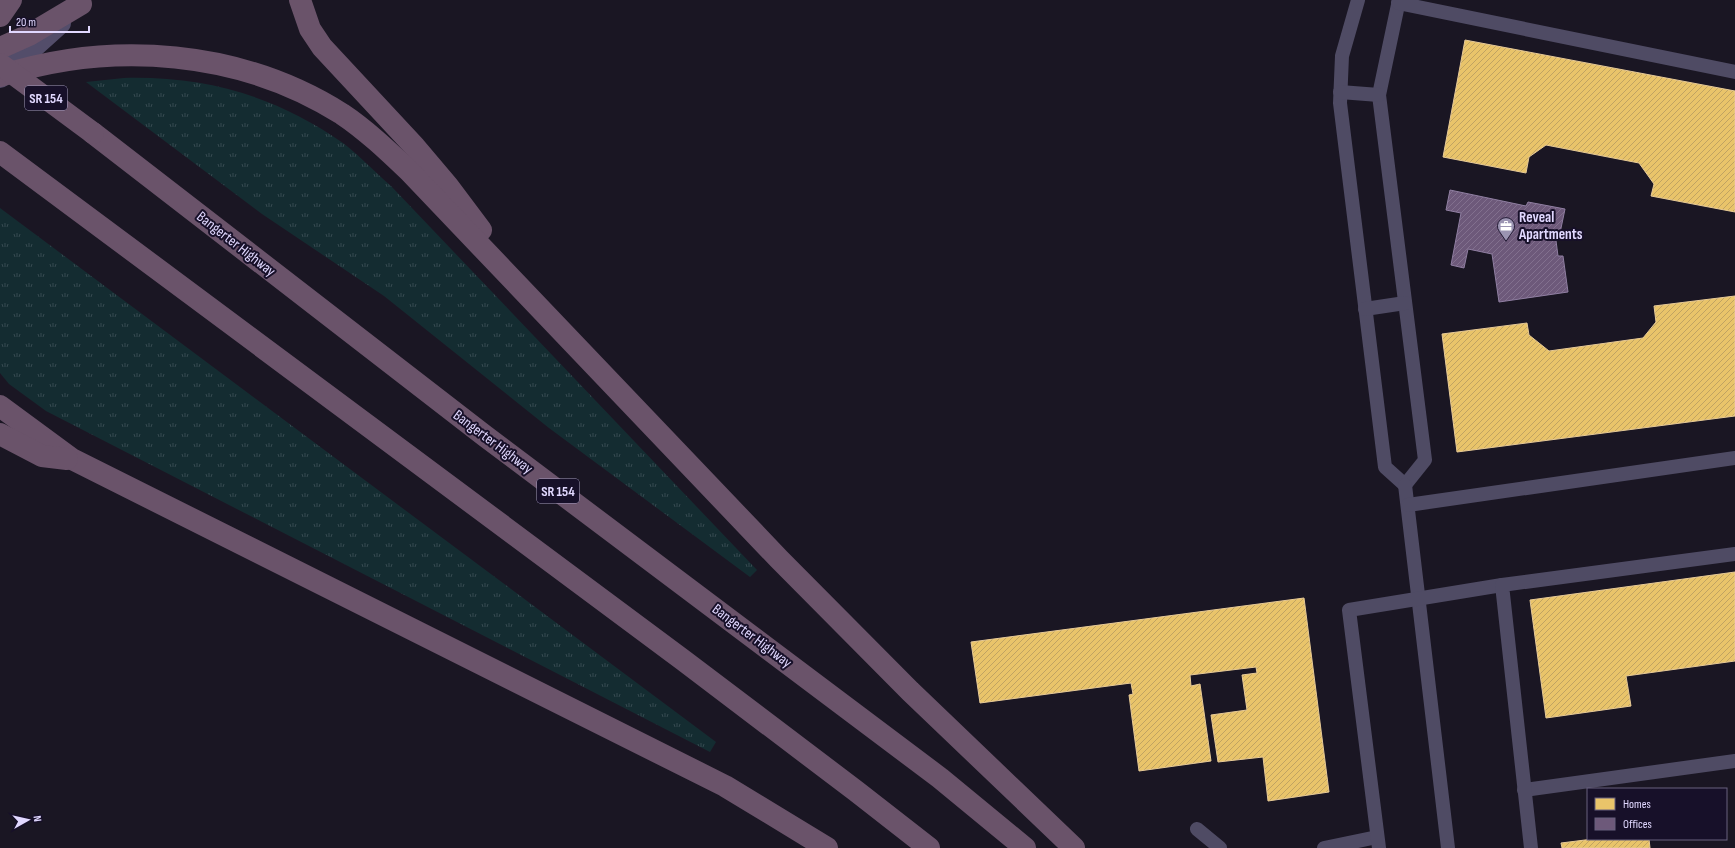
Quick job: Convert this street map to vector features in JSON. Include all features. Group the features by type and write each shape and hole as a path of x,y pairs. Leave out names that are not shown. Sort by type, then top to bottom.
{"highway":[{"path":"0,16 11,0"},
{"path":"300,0 310,29 322,47 376,104 448,186 485,235 518,286"},
{"path":"0,48 49,24 83,2"},
{"path":"0,73 53,63 136,55 169,56 206,61 241,69 276,80 310,96 342,114 382,146 414,177 779,559 910,691 1074,848"},
{"name":"Bangerter Highway","path":"0,73 93,133 485,436 940,778 1025,848"},
{"path":"0,152 684,660 929,848"},
{"path":"0,406 72,459 725,786 827,848"},
{"path":"0,434 42,456 72,459"}],"street":[{"path":"0,3 4,0"},
{"path":"0,73 83,2"}],"lane":[{"path":"1358,0 1342,56 1340,102 1385,468 1405,485 1408,505 1448,848"},
{"path":"1405,485 1425,460 1404,303 1379,95 1398,1 1735,72"},
{"path":"1340,92 1379,95"},
{"path":"1366,309 1404,303"},
{"path":"1408,505 1735,458"},
{"path":"1324,848 1378,843 1349,610 1502,585 1735,554"},
{"path":"1502,585 1531,848"},
{"path":"1524,790 1735,760"},
{"path":"1197,829 1220,848"}],"green space":[{"path":"124,78 154,78 183,81 212,85 239,92 266,101 292,113 343,143 391,186 757,570 750,577 549,428 384,296 262,214 86,82"},
{"path":"0,208 716,742 710,752 46,411 9,384 0,373"}],"building: Homes":[{"path":"1465,40 1735,91 1735,212 1651,196 1654,184 1639,163 1546,145 1529,157 1526,173 1443,157"},
{"path":"1735,296 1735,416 1457,452 1442,334 1527,323 1529,335 1549,351 1643,338 1656,322 1654,306"},
{"path":"1735,572 1735,661 1626,676 1631,706 1546,718 1530,600"},
{"path":"1304,598 1329,792 1268,801 1263,757 1218,762 1211,715 1247,710 1242,675 1257,673 1256,667 1190,675 1191,686 1200,684 1211,761 1139,771 1129,695 1133,694 1131,683 980,703 971,642"},
{"path":"1587,840 1649,840 1650,848 1562,848 1561,843"}],"building: Offices":[{"name":"Reveal Apartments","path":"1450,190 1526,206 1528,202 1565,209 1560,233 1555,233 1558,256 1563,256 1568,292 1499,302 1492,254 1468,249 1464,268 1451,265 1461,213 1446,210"}],"place":[{"name":"Reveal Apartments","path":"1506,241"}]}
